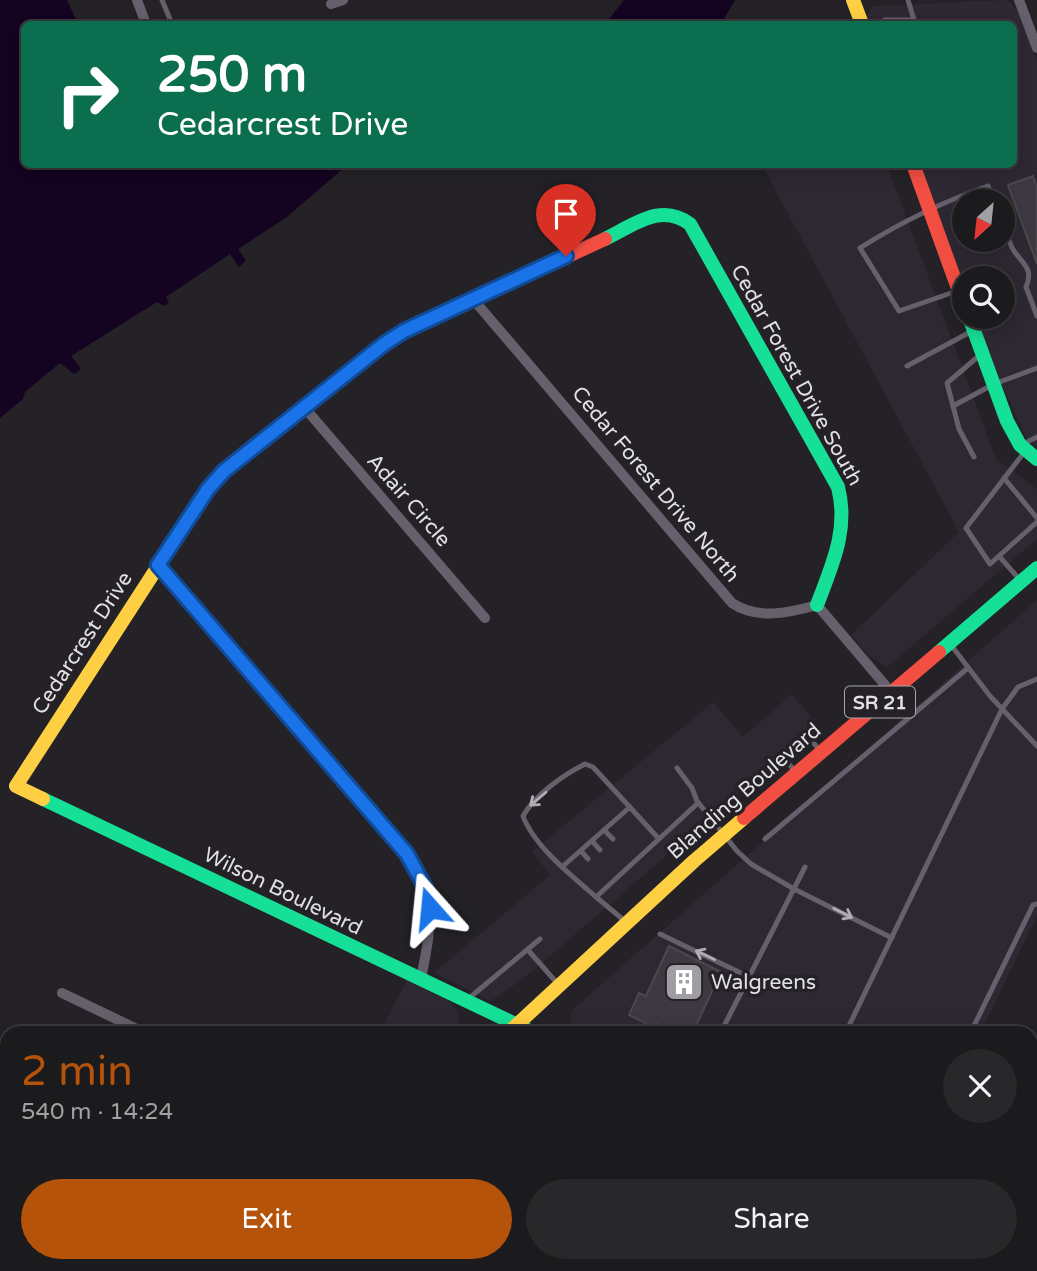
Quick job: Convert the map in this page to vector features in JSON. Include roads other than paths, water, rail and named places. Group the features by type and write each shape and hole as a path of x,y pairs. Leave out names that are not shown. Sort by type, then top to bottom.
{"street":[{"path":"137,0 145,21"},
{"path":"329,2 344,0"},
{"path":"853,0 861,21"},
{"path":"1019,0 1037,48"},
{"path":"914,168 952,271"},
{"name":"Cedarcrest Drive","path":"16,786 208,489 224,471 404,331 660,213 678,215"},
{"name":"Cedar Forest Drive South","path":"678,215 690,224 841,494 845,521 843,536 817,605"},
{"name":"Cedar Forest Drive North","path":"473,299 732,603 741,610 763,614 800,610 817,605"},
{"path":"973,329 1007,421 1028,451"},
{"name":"Adair Circle","path":"304,407 485,618"},
{"path":"158,565 418,870 428,897 431,926 421,979"},
{"name":"Blanding Boulevard","path":"516,1026 626,922 724,835 1037,568"},
{"path":"817,605 891,692"},
{"name":"Wilson Boulevard","path":"16,786 421,979 508,1026"},
{"path":"62,993 131,1026"}],"lane":[{"path":"162,0 171,21"},
{"path":"908,0 915,21"},
{"path":"952,199 892,227 860,248 899,311 952,292"},
{"path":"1015,251 1029,271 1026,287 1037,316"},
{"path":"907,366 963,329"},
{"path":"974,457 959,429 947,383 982,353"},
{"path":"953,406 994,384 1037,368"},
{"path":"1004,478 1037,520 990,564 966,528 1004,478 1028,451 1037,437"},
{"path":"1030,528 1037,536"},
{"path":"999,556 1021,582"},
{"path":"949,643 1002,709 1037,746"},
{"path":"765,839 968,668"},
{"path":"849,1026 1002,709 1018,687 1037,679"},
{"path":"797,773 781,755 807,734 821,753"},
{"path":"626,922 562,867 527,826 523,816 530,805 584,764 593,766 659,839"},
{"path":"677,768 692,788 698,803 751,864 892,938"},
{"path":"596,897 698,803"},
{"path":"562,867 630,807"},
{"path":"604,830 613,839"},
{"path":"592,841 600,850"},
{"path":"581,850 588,859"},
{"path":"627,855 634,862"},
{"path":"615,867 621,874"},
{"path":"724,1026 805,867"},
{"path":"604,877 610,884"},
{"path":"974,1026 1033,905 1037,904"},
{"path":"660,934 749,977"},
{"path":"466,1001 540,939"},
{"path":"528,950 559,985"}],"place":[{"name":"Walgreens","path":"684,982"}]}
